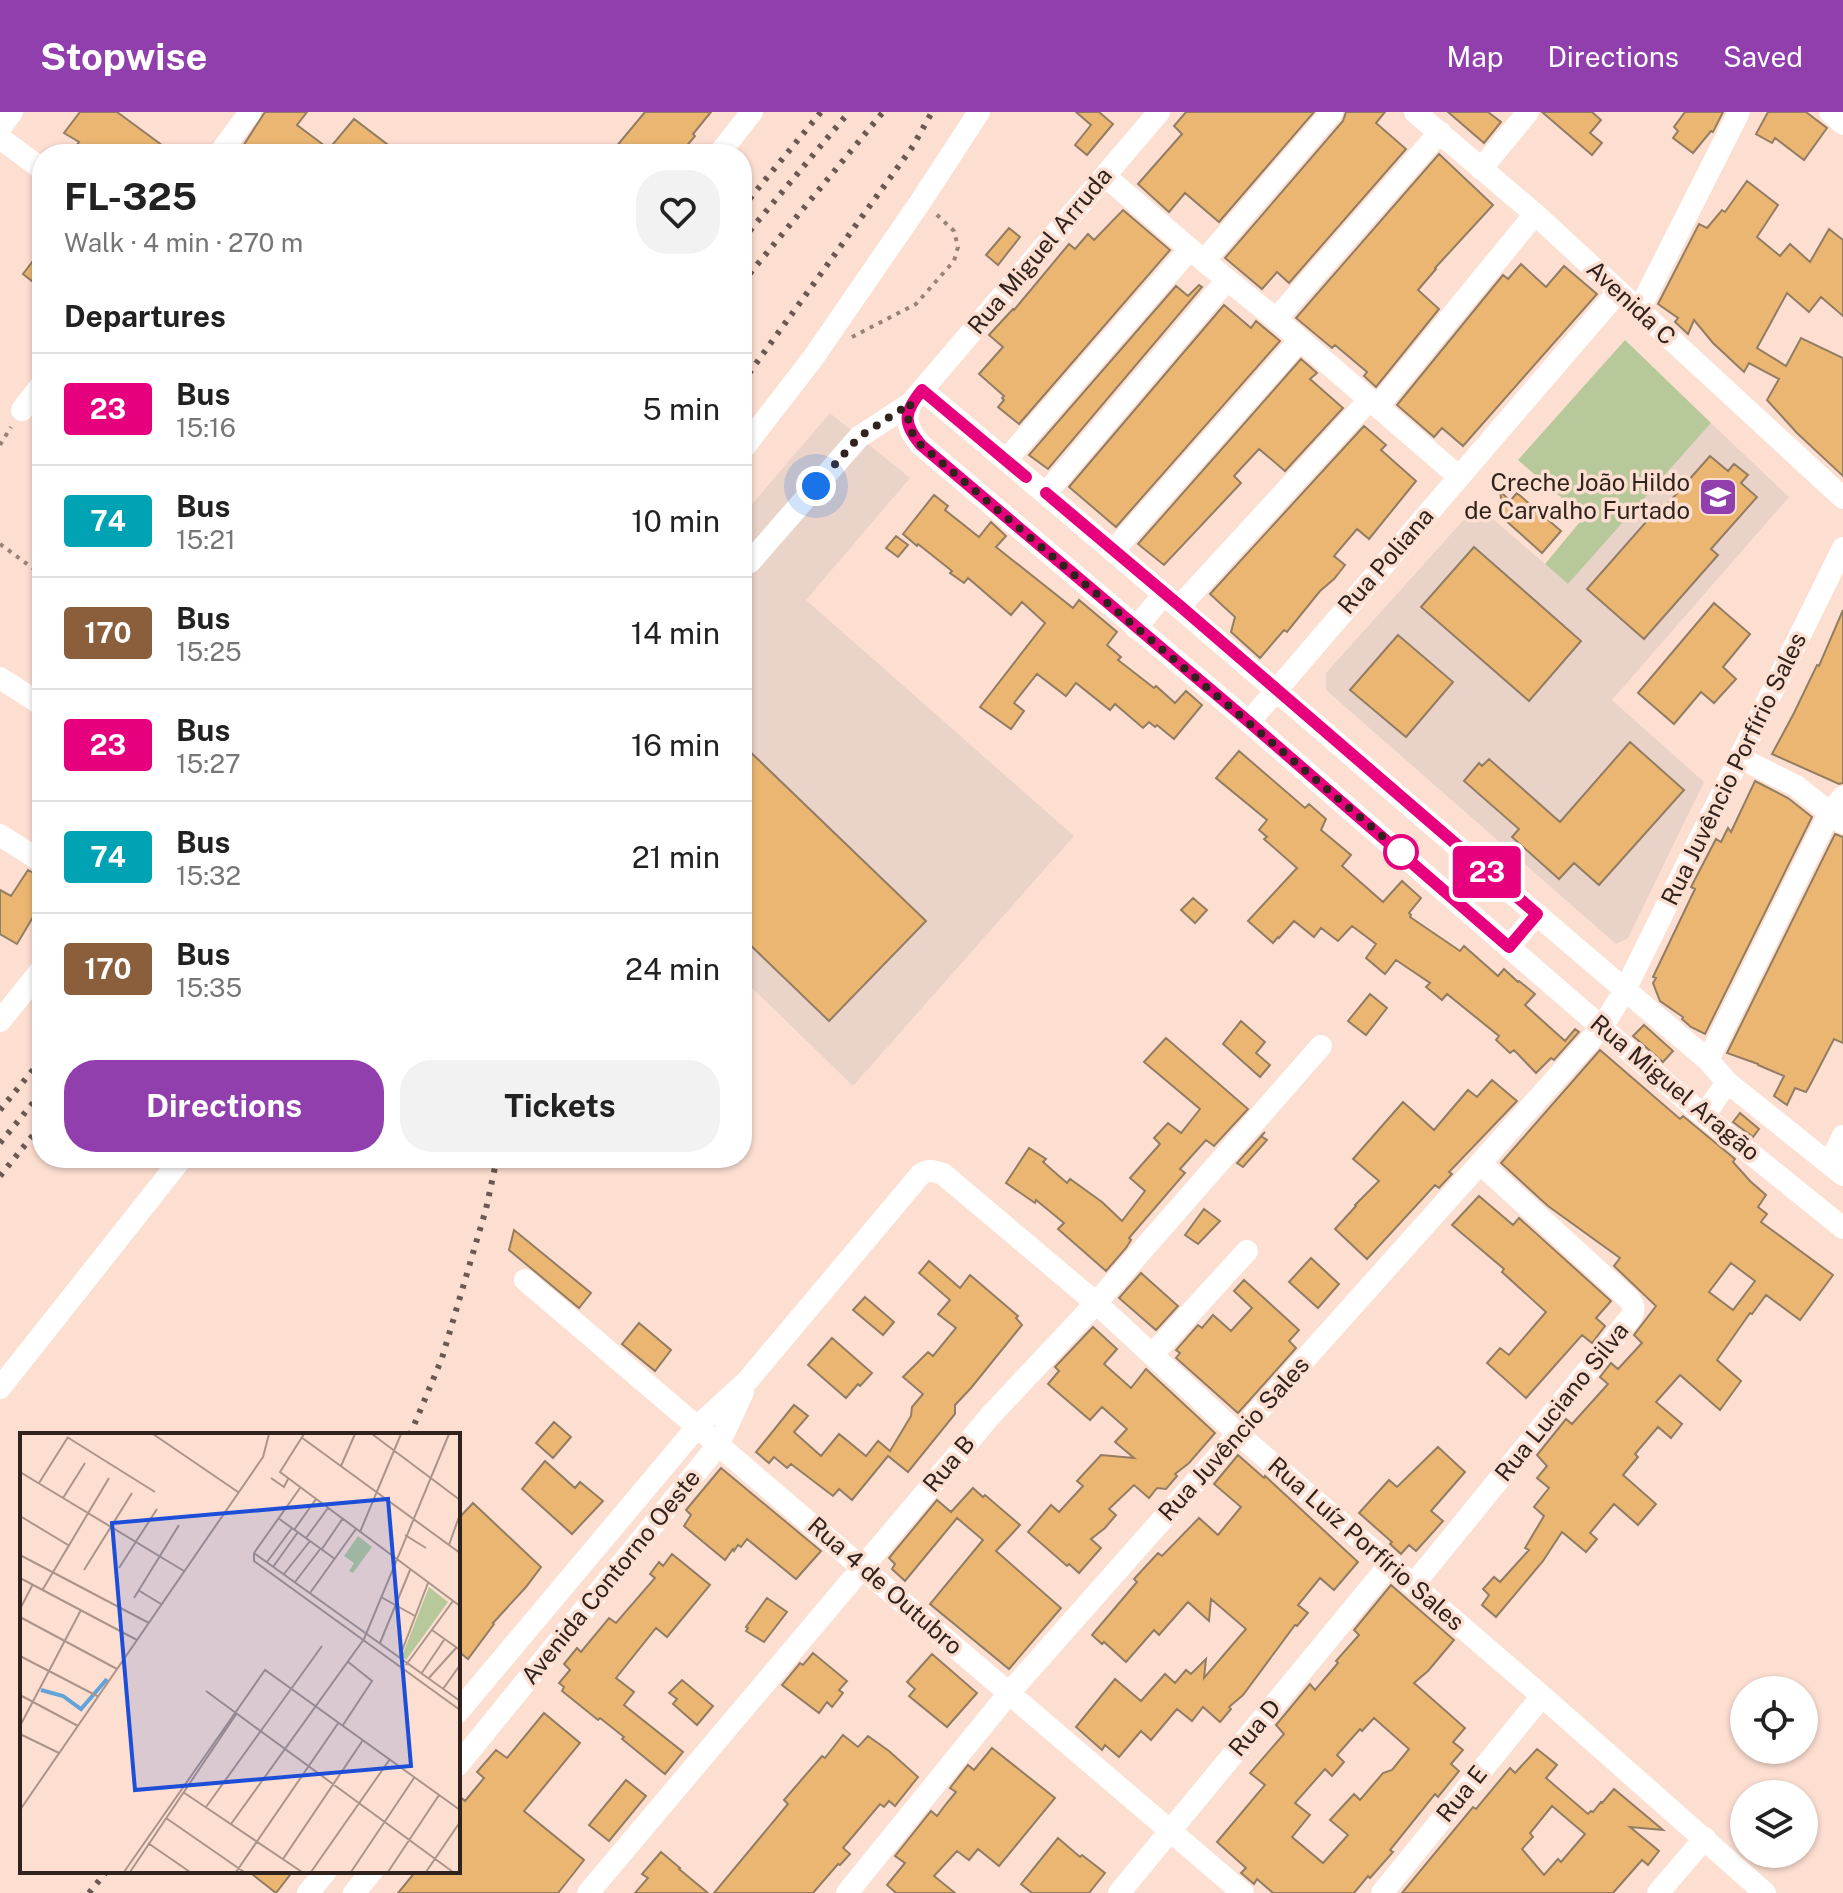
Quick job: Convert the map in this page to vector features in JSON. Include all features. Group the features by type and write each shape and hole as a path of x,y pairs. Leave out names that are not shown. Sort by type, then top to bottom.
{"street":[{"path":"0,128 12,112"},
{"path":"226,144 250,112"},
{"path":"727,144 752,112"},
{"path":"752,437 813,358 979,112"},
{"name":"Rua Miguel Arruda","path":"752,560 859,437 917,397 1159,112"},
{"path":"1006,460 1332,112"},
{"name":"Avenida C","path":"1415,112 1535,214 1843,498"},
{"path":"1481,169 1528,112"},
{"path":"1639,310 1739,112"},
{"path":"1830,112 1843,124"},
{"path":"1276,319 1440,132"},
{"path":"0,138 32,162"},
{"path":"1105,176 1458,476"},
{"path":"1136,628 1172,600 1374,403 1535,214"},
{"path":"1046,493 1227,280"},
{"name":"Rua Poliana","path":"1249,722 1618,292"},
{"path":"1113,551 1300,340"},
{"path":"22,410 32,397"},
{"name":"Rua Miguel Aragão","path":"1836,1169 1727,1082 1708,1060 1046,493 1006,460 917,397 907,419 909,430 921,445 1249,722 1704,1116 1843,1228"},
{"name":"Rua Juvêncio Porfírio Sales","path":"1625,990 1843,548"},
{"path":"0,678 32,699"},
{"path":"1708,1060 1839,811 1740,758"},
{"path":"0,835 32,856"},
{"path":"1509,947 1537,914"},
{"path":"0,1021 32,981"},
{"name":"Rua Juvêncio Sales","path":"847,1893 1009,1693 1602,1027 1625,990"},
{"name":"Rua B","path":"588,1893 991,1415 1096,1303 1321,1046"},
{"path":"1704,1116 1727,1082"},
{"path":"1836,1169 1843,1136"},
{"name":"Rua Luciano Silva","path":"1414,1584 1634,1310 1629,1299 1481,1164"},
{"path":"0,1388 174,1168"},
{"name":"Rua Luíz Porfírio Sales","path":"927,1170 943,1174 1096,1303 1238,1434 1414,1584 1765,1893"},
{"name":"Avenida Contorno Oeste","path":"460,1710 697,1427 748,1380 927,1170"},
{"path":"1152,1355 1247,1251"},
{"name":"Rua 4 de Outubro","path":"525,1280 1243,1893"},
{"name":"Avenida Contorno Oeste","path":"460,1763 719,1444 748,1380"},
{"name":"Rua D","path":"1119,1893 1390,1564"},
{"path":"508,1651 533,1673"},
{"name":"Rua E","path":"1382,1893 1542,1696"},
{"path":"1658,1893 1705,1838"},
{"path":"308,1893 324,1873"},
{"path":"354,1893 370,1873"}],"path":[{"path":"852,337 916,304 954,261 958,247 954,231 921,201"},
{"path":"0,544 32,568"}],"shaded area":[{"path":"830,413 910,478 806,600 1074,836 853,1086 752,988 752,504"},
{"path":"1711,423 1789,497 1612,700 1704,782 1628,938 1616,944 1326,690 1326,673 1477,505 1568,584"}],"green space":[{"path":"1625,340 1711,423 1568,584 1545,564 1584,517 1518,460"}],"building":[{"path":"80,112 117,112 160,144 78,144 79,142 64,133"},
{"path":"265,112 307,112 297,125 322,144 244,144"},
{"path":"645,112 711,112 688,144 618,144"},
{"path":"1076,112 1099,112 1113,124 1087,155 1075,145 1091,125"},
{"path":"1186,112 1314,112 1219,222 1185,193 1169,212 1138,184 1182,134 1174,126"},
{"path":"1346,112 1385,112 1376,123 1406,149 1289,283 1277,272 1262,289 1225,258 1343,121"},
{"path":"1448,112 1488,112 1501,122 1484,143"},
{"path":"1542,112 1592,112 1601,120 1590,133 1602,143 1592,155"},
{"path":"1685,112 1723,112 1713,132 1693,153 1673,138 1678,131 1674,127"},
{"path":"1768,112 1806,112 1827,128 1804,160 1775,138 1772,143 1756,134"},
{"path":"354,119 387,144 333,144"},
{"path":"1439,154 1493,205 1418,290 1439,309 1376,387 1364,376 1367,372 1296,318"},
{"path":"1747,181 1778,205 1757,237 1780,256 1790,244 1810,262 1829,229 1843,240 1843,316 1821,297 1809,312 1787,293 1757,348 1786,366 1801,338 1843,358 1843,476 1767,400 1779,379 1749,363 1744,372 1694,320 1688,334 1675,322 1678,318 1658,304 1699,224 1707,228 1722,210 1725,212"},
{"path":"1123,210 1170,250 1019,424 998,407 1004,396 979,374 1003,347 989,335 1069,244 1075,249 1088,234 1094,240"},
{"path":"1009,228 1020,237 998,265 986,255"},
{"path":"32,262 32,281 23,274"},
{"path":"1521,264 1546,287 1564,266 1597,294 1463,446 1442,428 1434,437 1397,405 1503,275 1508,279"},
{"path":"1199,285 1202,287 1048,469 1029,455 1176,286 1188,296"},
{"path":"1224,305 1251,328 1256,321 1280,341 1116,527 1069,487"},
{"path":"1301,359 1317,373 1310,379 1343,408 1285,471 1259,449 1234,476 1241,483 1164,565 1138,544"},
{"path":"1364,426 1386,445 1381,450 1416,481 1369,539 1357,529 1334,556 1345,565 1260,658 1231,632 1235,617 1210,594"},
{"path":"1710,456 1728,471 1734,464 1748,475 1741,483 1757,497 1711,549 1718,555 1644,639 1587,589 1661,505 1664,508"},
{"path":"1500,491 1510,501 1517,493 1561,531 1542,553 1504,519"},
{"path":"934,495 948,506 945,510 979,537 991,522 1006,536 996,547 1073,608 1079,600 1117,632 1107,645 1121,657 1118,660 1175,703 1186,691 1202,705 1174,739 1149,722 1143,728 1115,704 1110,710 1076,683 1066,696 1037,674 1014,703 1024,711 1011,729 980,707 1045,623 1022,602 1011,615 968,578 964,583 903,534"},
{"path":"896,536 908,545 898,557 886,548"},
{"path":"1474,547 1581,641 1529,701 1421,607"},
{"path":"1714,603 1750,634 1723,667 1736,679 1714,703 1701,692 1674,724 1638,693"},
{"path":"1843,610 1843,783 1839,784 1772,754 1819,666"},
{"path":"1398,635 1453,682 1406,737 1350,690"},
{"path":"1630,742 1684,790 1599,885 1574,863 1559,879 1512,837 1519,829 1464,781 1479,763 1482,766 1489,759 1560,822"},
{"path":"1239,751 1305,808 1309,804 1326,819 1321,830 1351,855 1342,866 1383,902 1402,881 1421,898 1409,913 1410,917 1460,951 1464,946 1498,976 1504,969 1519,981 1535,994 1525,1005 1565,1041 1575,1029 1579,1032 1554,1060 1551,1058 1536,1073 1514,1050 1510,1053 1496,1040 1499,1036 1447,994 1442,1000 1426,987 1430,983 1396,960 1385,974 1366,958 1376,944 1352,926 1338,941 1321,928 1314,937 1294,921 1273,943 1248,921 1297,868 1264,839 1267,837 1259,830 1267,820 1216,778"},
{"path":"752,754 926,921 829,1021 752,947"},
{"path":"1755,781 1788,798 1812,817 1705,1034 1691,1027 1683,1017 1660,1001 1653,983 1656,978 1653,977 1695,889 1691,887 1716,839 1721,842 1728,828 1731,832"},
{"path":"1835,834 1843,837 1843,1043 1834,1039 1806,1092 1795,1088 1787,1105 1774,1096 1784,1076 1727,1053"},
{"path":"28,870 32,872 32,919 17,944 0,934 0,890 11,896"},
{"path":"1193,898 1207,910 1195,923 1181,910"},
{"path":"1370,994 1387,1008 1366,1035 1348,1021"},
{"path":"1241,1021 1265,1042 1256,1053 1270,1065 1260,1077 1223,1044"},
{"path":"1644,1025 1673,1051 1663,1062 1633,1036"},
{"path":"1166,1038 1248,1109 1214,1146 1206,1140 1180,1169 1185,1173 1129,1238 1131,1240 1126,1248 1106,1271 1058,1229 1064,1223 1036,1200 1035,1203 1006,1183 1029,1148 1046,1159 1043,1162 1067,1183 1070,1179 1122,1221 1145,1191 1130,1178 1160,1144 1154,1138 1168,1123 1181,1133 1200,1109 1144,1062"},
{"path":"1600,1050 1680,1119 1683,1116 1735,1159 1733,1162 1766,1195 1758,1207 1767,1214 1761,1222 1833,1275 1800,1320 1766,1295 1750,1313 1717,1360 1741,1381 1720,1410 1680,1375 1656,1402 1682,1424 1671,1438 1658,1427 1635,1454 1638,1457 1623,1475 1656,1504 1638,1525 1614,1504 1590,1533 1597,1539 1586,1552 1562,1532 1543,1561 1496,1617 1482,1605 1489,1595 1483,1589 1494,1577 1500,1582 1529,1550 1525,1548 1544,1516 1534,1507 1549,1488 1537,1478 1547,1466 1537,1455 1566,1419 1572,1424 1608,1384 1600,1377 1611,1363 1618,1369 1642,1343 1634,1335 1656,1306 1614,1266 1620,1258 1548,1206 1501,1163","holes":["1731,1263 1755,1281 1733,1310 1709,1292"]},
{"path":"1492,1080 1517,1101 1449,1172 1452,1174 1439,1188 1435,1185 1367,1259 1335,1229 1379,1181 1353,1159 1403,1102 1434,1130 1468,1090 1477,1097"},
{"path":"1740,1113 1759,1129 1753,1137 1733,1122"},
{"path":"1261,1136 1267,1140 1243,1167 1237,1163"},
{"path":"1479,1196 1513,1225 1519,1218 1611,1301 1596,1318 1605,1326 1592,1343 1582,1335 1526,1398 1487,1363 1500,1348 1509,1355 1546,1312 1502,1272 1504,1269 1452,1225"},
{"path":"1204,1209 1220,1221 1198,1244 1185,1235"},
{"path":"514,1230 591,1293 579,1308 509,1250"},
{"path":"1311,1258 1339,1284 1318,1308 1289,1282"},
{"path":"929,1261 960,1288 970,1275 1018,1316 1016,1318 1022,1325 955,1405 955,1414 908,1472 888,1456 852,1500 839,1489 833,1496 791,1464 787,1468 774,1457 769,1463 756,1452 794,1405 808,1416 794,1432 821,1456 839,1434 866,1456 878,1441 890,1451 911,1416 912,1407 923,1394 903,1377 928,1352 933,1356 956,1328 938,1314 950,1300 919,1273"},
{"path":"1141,1273 1178,1306 1156,1330 1119,1298"},
{"path":"1244,1280 1299,1330 1289,1341 1296,1348 1238,1413 1176,1358 1180,1353 1176,1350 1198,1325 1202,1328 1213,1315 1231,1331 1252,1308 1234,1291"},
{"path":"865,1297 894,1322 883,1335 853,1310"},
{"path":"639,1323 671,1350 655,1371 622,1344"},
{"path":"1093,1327 1117,1349 1104,1364 1131,1388 1146,1369 1215,1433 1175,1474 1177,1476 1166,1489 1157,1488 1149,1498 1134,1485 1109,1509 1116,1515 1091,1539 1101,1548 1079,1573 1028,1532 1051,1505 1059,1512 1083,1486 1077,1481 1101,1455 1134,1458 1115,1442 1127,1429 1102,1407 1090,1420 1048,1384 1059,1371 1055,1367"},
{"path":"832,1338 872,1373 846,1398 808,1365"},
{"path":"554,1422 571,1437 553,1458 536,1443"},
{"path":"1438,1447 1465,1472 1431,1511 1443,1521 1416,1551 1409,1545 1401,1554 1359,1513 1389,1480 1397,1487"},
{"path":"1238,1455 1358,1562 1334,1590 1320,1578 1298,1605 1308,1613 1295,1625 1220,1722 1203,1707 1192,1721 1177,1709 1151,1740 1141,1731 1119,1757 1105,1745 1102,1750 1076,1727 1115,1679 1141,1701 1165,1674 1175,1683 1186,1670 1191,1674 1206,1659 1204,1678 1246,1629 1211,1599 1209,1621 1188,1602 1159,1635 1154,1630 1126,1662 1092,1635 1158,1553 1162,1556 1199,1518 1218,1535 1241,1507 1214,1484"},
{"path":"545,1461 575,1488 580,1482 603,1501 572,1534 522,1489"},
{"path":"721,1468 821,1551 796,1579 747,1539 741,1547 738,1545 733,1549 725,1560 684,1526 691,1515 686,1510"},
{"path":"973,1488 1020,1525 996,1551 1061,1608 1009,1669 930,1604 983,1540 957,1518 905,1581 892,1569 895,1564 889,1558 937,1500 951,1512"},
{"path":"473,1503 541,1567 493,1623 468,1659 460,1653 460,1517"},
{"path":"672,1554 710,1585 667,1637 656,1628 616,1678 634,1692 624,1705 683,1752 665,1774 622,1739 624,1737 562,1691 564,1687 559,1683 570,1670 564,1664 577,1648 581,1652 609,1618 616,1623 655,1578 650,1574 659,1562 663,1566"},
{"path":"1391,1585 1454,1640 1414,1683 1465,1728 1453,1742 1463,1750 1451,1764 1459,1771 1438,1797 1435,1794 1390,1850 1393,1852 1354,1893 1273,1893 1257,1879 1254,1884 1241,1873 1246,1868 1217,1842 1265,1785 1250,1773 1284,1734 1276,1725 1310,1684 1315,1690 1338,1663 1336,1661 1359,1635 1354,1630","holes":["1374,1718 1409,1749 1360,1800 1354,1794 1330,1820 1348,1835 1323,1863 1292,1837 1310,1815 1295,1803 1325,1769 1332,1776 1344,1762 1337,1755"]},
{"path":"767,1598 787,1612 764,1642 746,1631 746,1627"},
{"path":"813,1653 847,1681 839,1690 843,1693 832,1707 827,1702 819,1713 782,1685"},
{"path":"932,1654 977,1693 947,1727 909,1696 915,1689 907,1682"},
{"path":"682,1680 713,1706 697,1725 673,1704 677,1699 669,1693"},
{"path":"544,1713 580,1743 524,1811 584,1860 558,1893 398,1893 414,1873 460,1873 460,1797 465,1801 484,1778 477,1772 496,1750 507,1758"},
{"path":"843,1735 858,1747 868,1736 918,1777 895,1806 889,1801 884,1807 880,1804 843,1848 850,1854 813,1893 714,1893 788,1804 784,1800"},
{"path":"992,1748 1055,1798 999,1866 978,1849 969,1860 957,1851 934,1876 955,1893 896,1893 887,1885 905,1863 895,1856 931,1811 937,1816 956,1792 950,1788 968,1765 974,1770"},
{"path":"1537,1749 1557,1765 1546,1778 1588,1814 1614,1789 1663,1830 1630,1827 1659,1851 1648,1865 1642,1860 1613,1893 1402,1893 1473,1807 1476,1809 1510,1768 1515,1773","holes":["1552,1806 1585,1834 1561,1862 1558,1859 1544,1875 1522,1849 1533,1837 1530,1833"]},
{"path":"626,1780 646,1796 609,1841 589,1825"},
{"path":"1058,1838 1105,1873 1089,1893 1032,1893 1021,1884"},
{"path":"661,1852 708,1893 635,1893 648,1878 642,1874"},
{"path":"251,1873 291,1873 276,1893"}],"railway":[{"path":"752,196 821,112"},
{"path":"752,228 849,112"},
{"path":"752,271 883,112"},
{"path":"752,369 913,146 932,112"},
{"path":"0,1110 32,1071"},
{"path":"0,1143 32,1104"},
{"path":"0,1176 32,1136"},
{"path":"411,1433 442,1358 486,1209 495,1168"},
{"path":"89,1893 105,1873"}],"bus line":[{"name":"23","path":"1026,477 922,390 911,403 907,413 909,430 921,445 1509,947 1537,914 1046,493"}],"place":[{"name":"Creche João Hildo de Carvalho Furtado","path":"1718,497"}],"route":[{"path":"816,486 859,437 911,403 907,413 909,430 921,445 1401,852"}]}
